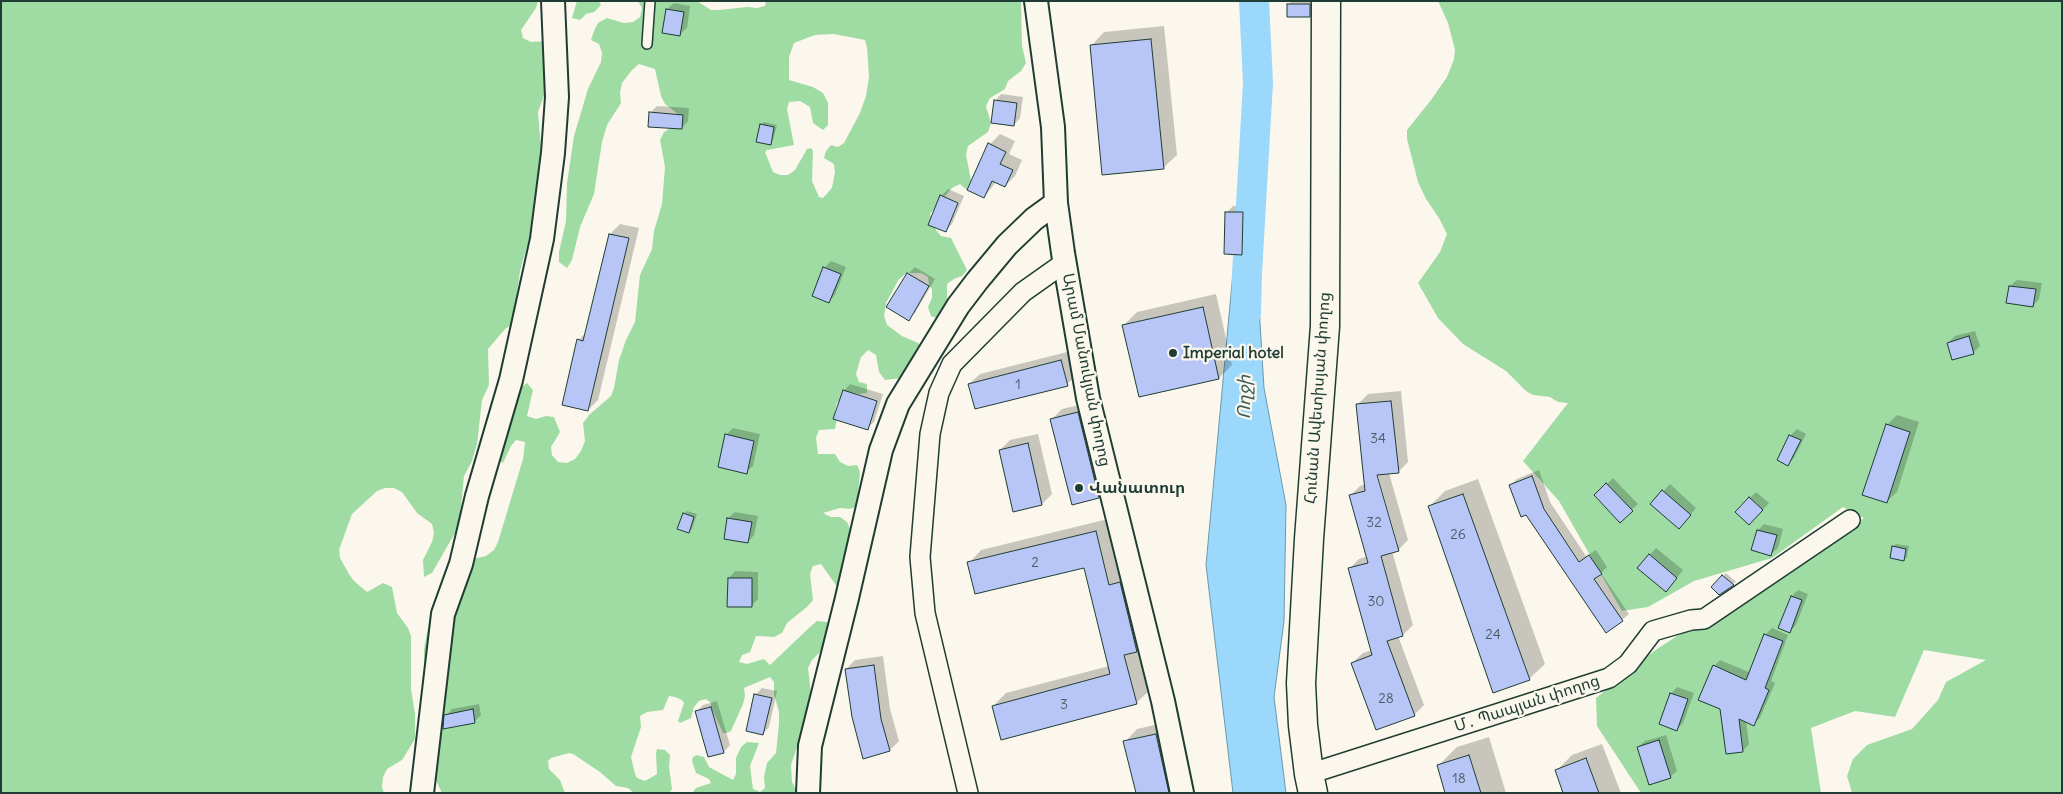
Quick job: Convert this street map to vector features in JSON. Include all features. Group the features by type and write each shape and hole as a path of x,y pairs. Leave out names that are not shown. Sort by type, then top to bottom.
{"highway":[{"name":"Հունան Ավետիսյան փողոց","path":"1311,783 1303,725 1301,683 1325,326 1326,1"}],"street":[{"path":"422,793 443,614 461,564 477,496 511,380 542,239 553,153 557,98 553,1"},
{"name":"Արամ Մանուկյան փողոց","path":"1036,1 1053,127 1056,203 1064,263 1088,398 1163,701 1182,793"},
{"path":"808,793 810,746 881,450 898,404 958,306 977,281 1007,245 1034,219 1056,203"},
{"path":"968,793 926,613 920,557 930,434 939,393 952,364 1023,292 1064,263"},
{"name":"Մ․ Պապյան փողոց","path":"1311,783 1609,678 1628,664 1653,631 1691,620 1704,619 1850,520"}],"lane":[{"path":"647,44 650,1"}],"green space":[{"path":"1,1 538,1 536,8 521,30 523,38 531,42 549,41 551,77 538,112 542,160 536,214 520,271 513,324 505,329 488,349 489,385 482,400 477,444 472,461 464,476 459,526 432,573 424,577 423,560 432,542 434,533 432,524 417,513 402,492 394,488 385,488 377,491 352,514 339,550 340,558 349,574 367,592 383,583 392,587 397,613 408,628 411,636 411,689 415,714 415,739 402,760 387,769 383,777 382,787 384,793 1,793"},
{"path":"577,1 599,1 601,5 594,12 586,14 580,20 572,18"},
{"path":"638,1 697,1 711,10 719,10 747,7 757,8 765,6 766,1 1021,1 1022,46 1026,63 1021,71 1008,81 1005,89 990,98 986,106 991,123 988,132 968,146 966,155 971,180 967,190 960,184 952,188 930,214 936,230 941,236 951,238 967,270 962,276 947,284 947,302 939,319 931,316 928,307 932,298 932,289 929,286 928,277 921,273 907,273 899,279 886,303 884,316 887,325 902,336 918,343 925,350 902,378 885,380 879,372 876,355 868,350 861,357 856,374 859,382 867,384 867,393 850,392 843,397 837,403 835,411 837,419 835,429 819,430 816,438 818,454 835,454 840,462 848,466 857,465 860,472 857,507 849,509 840,508 823,513 831,517 840,517 847,522 851,531 851,540 838,588 821,564 813,566 810,574 813,600 787,623 782,633 774,637 756,636 750,652 742,655 739,662 747,664 764,659 770,665 817,621 827,622 830,631 825,647 812,660 808,668 812,703 791,765 792,782 798,793 692,793 696,788 711,783 709,779 696,773 692,761 693,757 697,755 704,757 709,767 733,780 736,774 736,758 741,747 747,742 759,743 750,766 753,789 760,792 765,788 764,777 767,763 776,753 779,724 774,682 770,677 744,688 743,704 731,731 727,733 723,733 711,703 706,699 699,701 694,707 691,718 680,723 678,721 684,703 675,697 669,696 663,710 647,712 640,716 641,727 631,757 635,774 637,778 645,781 657,774 657,749 665,750 670,755 669,767 672,789 669,793 634,793 628,788 616,786 600,772 569,753 551,758 548,761 549,769 560,780 565,793 442,793 434,776 424,669 424,649 431,611 468,560 486,556 494,550 498,542 523,459 525,442 516,440 503,463 496,459 520,388 527,383 533,390 527,416 536,419 546,416 554,417 560,432 551,447 552,455 558,462 567,463 575,459 585,441 583,423 589,415 611,396 619,360 635,322 640,275 652,249 654,231 662,204 665,167 660,140 664,132 679,123 679,115 665,104 661,96 655,69 639,64 622,83 621,103 607,125 602,142 594,194 580,227 572,260 567,268 559,262 559,252 566,221 567,183 574,136 588,89 601,62 602,53 599,44 591,40 594,31 598,23 607,18 624,23 633,22 640,17 642,8","holes":["834,34 865,40 869,77 866,96 860,113 844,143 838,147 831,145 826,151 824,158 834,164 835,172 832,188 823,198 819,197 812,181 813,151 811,148 807,149 795,170 788,175 780,175 773,172 765,152 794,145 787,109 789,102 800,101 810,107 813,123 823,130 828,125 828,103 823,93 813,87 789,80 789,57 794,43 815,35"]},
{"path":"1438,1 2062,1 2062,793 1852,793 1847,776 1853,759 1867,745 1912,729 1938,700 1946,682 1986,660 1924,650 1895,717 1855,711 1811,728 1821,793 1641,793 1597,726 1596,698 1654,651 1677,636 1776,583 1864,518 1843,507 1772,558 1694,581 1648,607 1622,611 1559,501 1523,461 1568,403 1558,402 1550,397 1533,395 1526,391 1506,371 1463,344 1438,318 1418,283 1440,252 1447,234 1418,182 1407,139 1407,130 1447,77 1454,59 1455,50 1448,23"}],"water":[{"path":"1233,272 1257,273 1264,388 1286,505 1284,621 1274,697 1286,793 1233,793 1206,565"}],"building":[{"path":"1287,4 1310,4 1310,17 1287,17"},
{"path":"666,9 684,12 680,36 662,33"},
{"path":"1151,39 1164,169 1102,175 1090,45"},
{"path":"994,100 1017,103 1014,126 991,123"},
{"path":"649,112 683,115 682,129 648,127"},
{"path":"760,124 774,127 771,145 756,142"},
{"path":"988,143 1006,152 1000,164 1013,170 1005,187 992,181 984,198 967,190"},
{"path":"940,195 958,203 946,232 928,225"},
{"path":"1225,212 1243,212 1242,255 1224,254"},
{"path":"609,234 629,238 588,411 562,405 577,339 583,341"},
{"path":"823,267 841,274 829,303 812,296"},
{"path":"907,273 929,286 909,321 886,307"},
{"path":"2009,286 2036,289 2033,307 2006,303"},
{"path":"1203,307 1219,379 1139,397 1122,325"},
{"path":"1969,336 1974,354 1952,360 1947,343"},
{"path":"1061,360 1068,386 975,409 968,384"},
{"path":"843,390 877,401 868,430 833,419"},
{"path":"1391,401 1399,473 1377,475 1399,551 1381,556 1403,636 1387,641 1415,716 1376,730 1351,663 1372,655 1348,568 1368,563 1349,495 1365,491 1356,404"},
{"path":"1078,412 1099,498 1072,505 1050,419"},
{"path":"1886,424 1910,432 1887,503 1862,495"},
{"path":"725,434 754,441 747,474 718,467"},
{"path":"1789,435 1801,440 1788,466 1777,460"},
{"path":"1028,443 1042,505 1013,512 999,450"},
{"path":"1532,476 1544,509 1579,562 1589,555 1602,574 1594,579 1623,621 1606,633 1526,515 1521,517 1509,485"},
{"path":"1606,483 1633,511 1620,523 1594,495"},
{"path":"1662,490 1691,515 1679,529 1650,504"},
{"path":"1463,494 1530,680 1493,693 1428,506"},
{"path":"1749,497 1763,510 1749,525 1735,512"},
{"path":"683,513 694,517 689,533 677,529"},
{"path":"727,518 752,522 748,543 724,539"},
{"path":"1757,530 1777,535 1771,556 1751,550"},
{"path":"1096,531 1109,585 1120,582 1137,652 1124,655 1137,704 1001,740 992,706 1110,674 1084,568 975,594 967,562"},
{"path":"1892,546 1906,549 1904,561 1890,558"},
{"path":"1649,554 1677,578 1666,592 1637,568"},
{"path":"1722,575 1734,585 1719,595 1711,587"},
{"path":"728,578 752,578 752,607 727,607"},
{"path":"1791,596 1802,600 1790,633 1778,628"},
{"path":"1764,634 1783,641 1765,688 1769,690 1754,726 1739,719 1743,752 1726,754 1720,709 1698,700 1713,665 1746,680"},
{"path":"874,665 881,719 890,751 863,759 852,717 845,669"},
{"path":"1670,693 1688,699 1677,731 1659,724"},
{"path":"754,694 772,698 763,735 746,731"},
{"path":"711,707 724,753 708,757 695,711"},
{"path":"473,709 475,723 443,729 444,715"},
{"path":"1156,734 1169,793 1136,793 1123,741"},
{"path":"1659,740 1671,778 1649,785 1637,747"},
{"path":"1469,755 1481,793 1445,793 1437,765"},
{"path":"1586,758 1599,793 1563,793 1555,770"}],"waterway":[{"name":"Ողջի","path":"1246,313 1258,83 1254,1"}],"place":[{"name":"Imperial hotel","path":"1173,353"},
{"name":"Վանատուր","path":"1079,488"}]}
